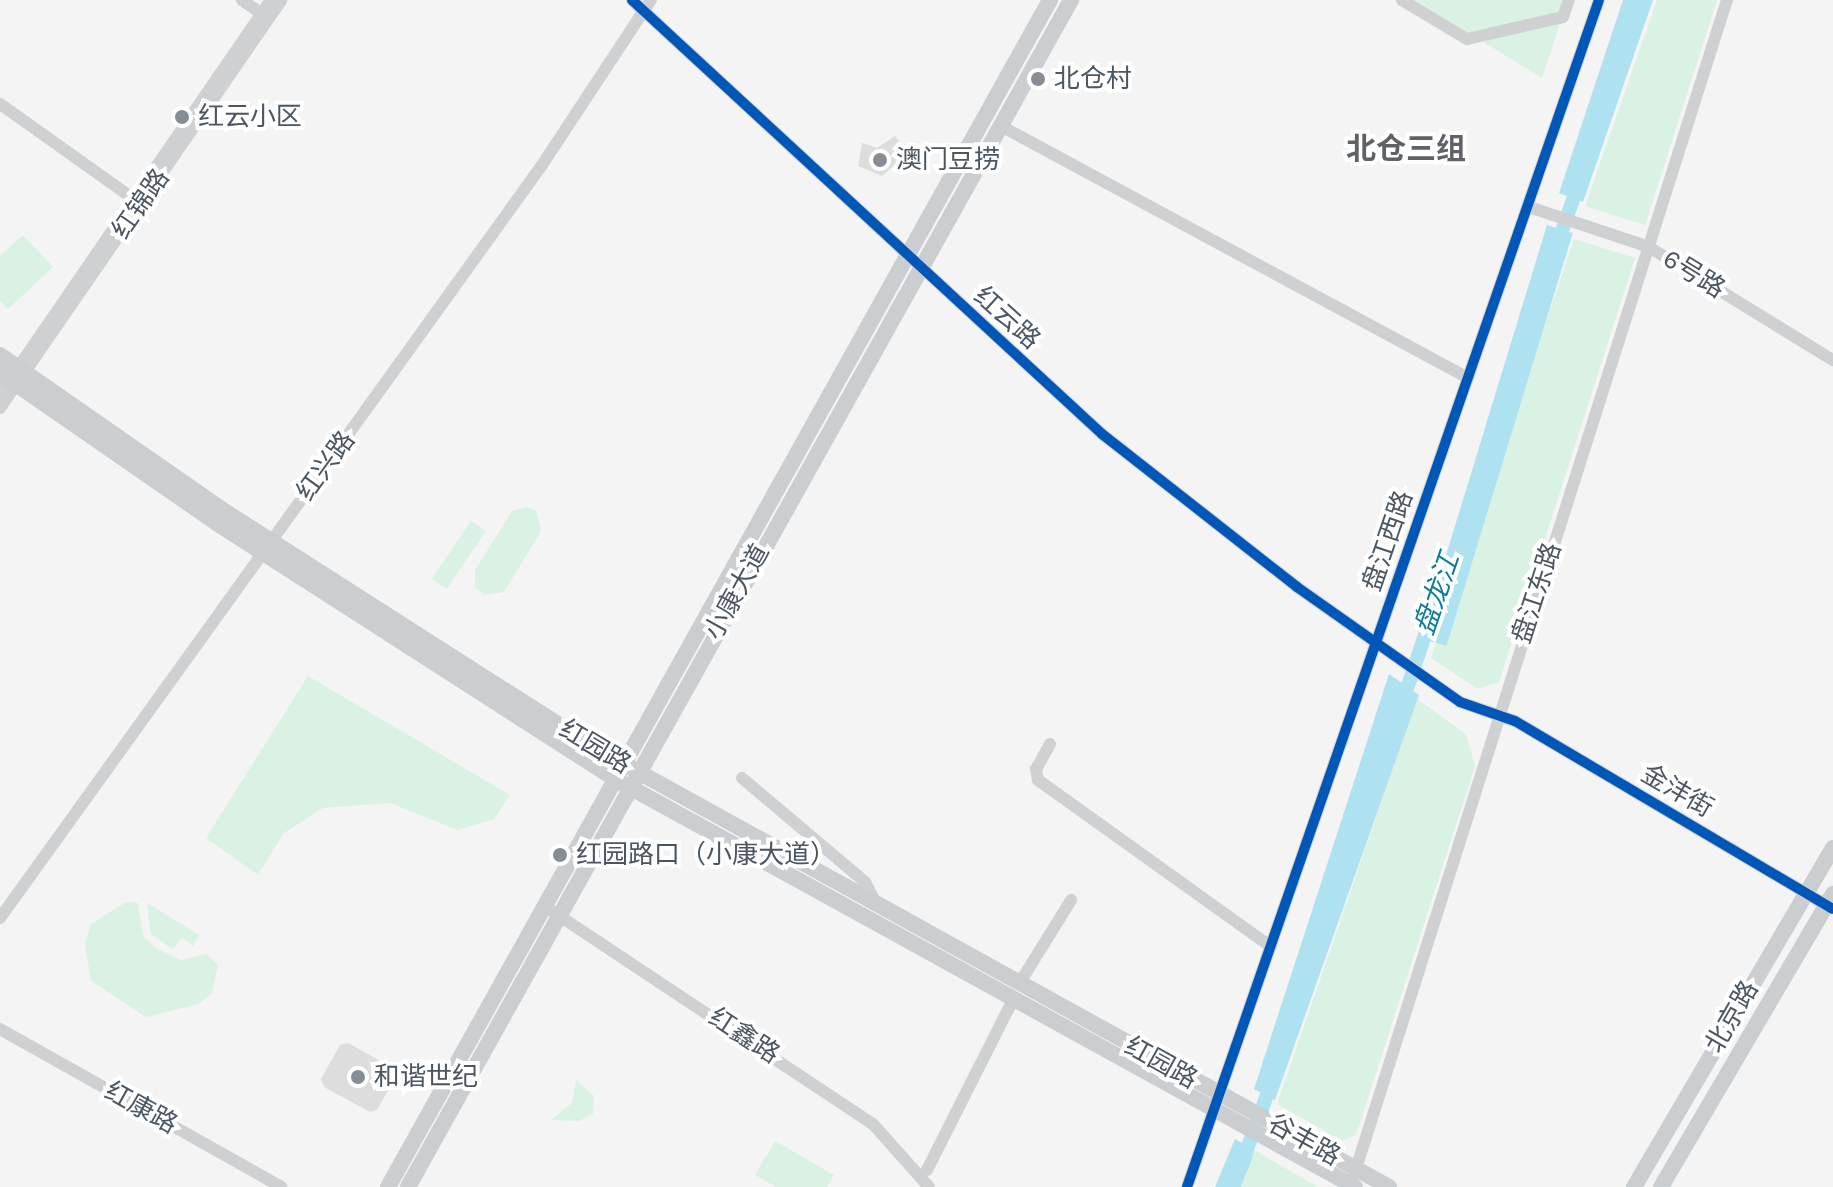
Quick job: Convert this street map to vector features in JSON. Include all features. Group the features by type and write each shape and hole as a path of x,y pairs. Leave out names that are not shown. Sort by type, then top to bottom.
{"main road":[{"name":"小康大道","path":"408,1187 632,779 1071,0"},
{"name":"小康大道","path":"388,1187 1047,1"},
{"name":"红园路","path":"0,355 12,378 267,547 617,771 1216,1102"},
{"name":"红园路","path":"632,779 876,904 1017,991"},
{"name":"北京路","path":"1634,1187 1833,848"},
{"name":"北京路","path":"1661,1187 1831,903"},
{"name":"谷丰路","path":"1216,1102 1286,1130 1353,1182"},
{"name":"谷丰路","path":"1238,1113 1279,1146 1353,1182 1389,1187"}],"street":[{"path":"242,0 262,14"},
{"name":"红锦路","path":"0,408 12,378 271,0"},
{"name":"红锦路","path":"12,378 281,0"},
{"name":"红云路","path":"632,0 649,5 903,256 1102,434 1375,643 1460,702"},
{"path":"1402,0 1467,39 1563,17 1569,0"},
{"name":"盘江西路","path":"1187,1187 1599,0"},
{"name":"盘江东路","path":"1353,1182 1497,715 1727,0"},
{"name":"红兴路","path":"0,918 267,547 649,5"},
{"path":"0,104 135,200"},
{"path":"999,125 1468,378"},
{"name":"6号路","path":"1529,207 1649,247 1833,360"},
{"name":"金沣街","path":"1460,702 1497,715 1806,892 1831,903"},
{"path":"1050,744 1036,769 1038,780 1270,946"},
{"path":"742,778 865,882 876,904"},
{"path":"927,1170 1017,991 1071,900"},
{"name":"红鑫路","path":"542,906 873,1124 929,1187"},
{"name":"红康路","path":"0,1029 282,1187"}],"green space":[{"path":"1415,0 1568,0 1542,78"},
{"path":"1657,0 1717,0 1645,225 1585,206"},
{"path":"23,235 53,267 8,309 0,300 0,256"},
{"path":"1574,239 1635,258 1499,682 1478,689 1431,658"},
{"path":"527,507 536,511 541,531 504,592 485,595 475,587 475,570 512,511"},
{"path":"471,521 486,531 447,589 432,579"},
{"path":"308,676 510,795 494,819 458,830 390,803 323,808 284,833 258,875 206,838"},
{"path":"1417,699 1466,734 1475,766 1356,1135 1342,1141 1277,1104"},
{"path":"126,902 138,903 143,935 154,947 181,960 207,954 218,965 212,993 199,1004 146,1017 91,981 85,943 91,924"},
{"path":"147,903 199,935 193,946 182,938 173,949 151,934"},
{"path":"576,1080 594,1096 593,1114 579,1121 551,1120 572,1103"},
{"path":"775,1141 834,1175 827,1187 776,1187 755,1175"},
{"path":"1254,1150 1318,1187 1240,1187"}],"water":[{"path":"1623,0 1653,0 1583,202 1559,193"},
{"path":"1547,225 1573,233 1447,646 1421,638"},
{"path":"1389,674 1419,695 1275,1100 1254,1089"},
{"path":"1235,1139 1254,1150 1251,1162 1240,1187 1215,1187"}],"building":[{"name":"澳门豆捞","path":"895,136 908,153 882,176 858,166 862,143 877,148"},
{"name":"和谐世纪","path":"348,1043 393,1068 396,1076 377,1110 370,1112 324,1087 321,1079 340,1045"}],"waterway":[{"name":"盘龙江","path":"1557,246 1579,182"},
{"name":"盘龙江","path":"1402,704 1427,629"},
{"name":"盘龙江","path":"1233,1187 1273,1079"}],"cycle path":[{"path":"632,0 1102,434 1297,587 1460,702 1515,721 1833,909"},
{"path":"1187,1187 1599,0"}],"place":[{"name":"北仓村","path":"1038,79"},
{"name":"红云小区","path":"182,117"},
{"name":"澳门豆捞","path":"880,160"},
{"name":"红园路口（小康大道）","path":"560,855"},
{"name":"和谐世纪","path":"358,1077"}],"district":[{"name":"北仓三组","path":"1406,149"}]}
